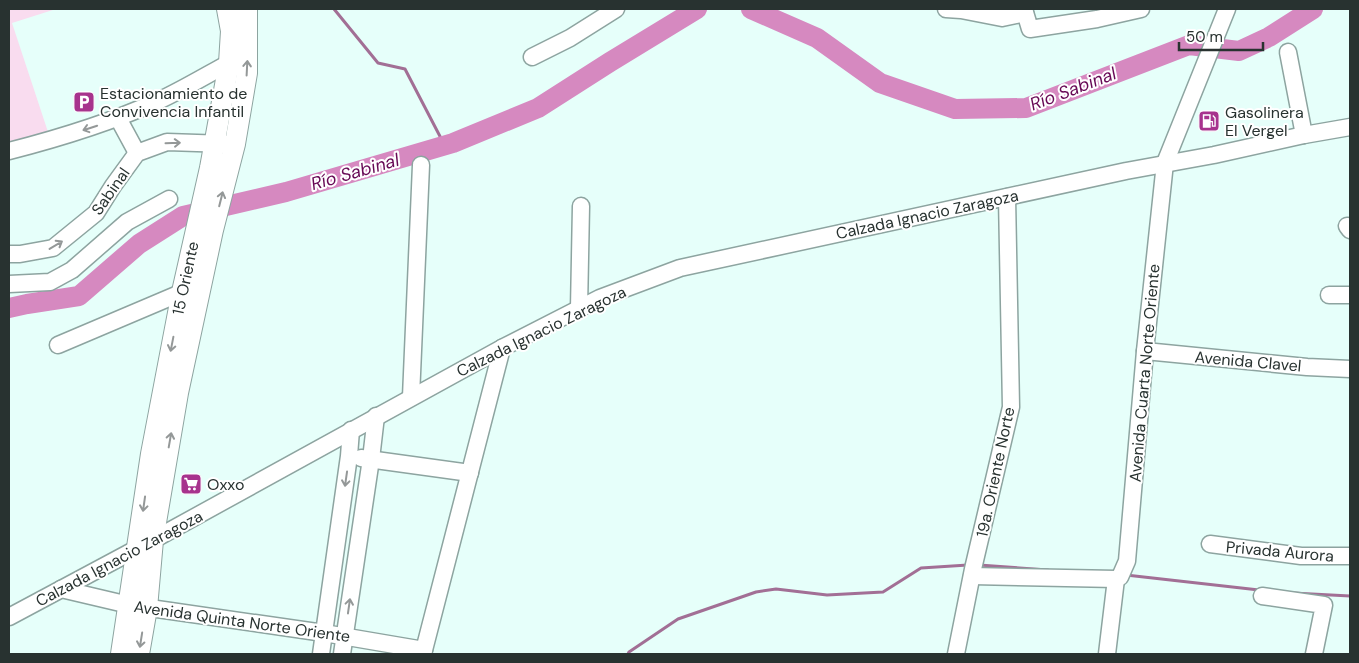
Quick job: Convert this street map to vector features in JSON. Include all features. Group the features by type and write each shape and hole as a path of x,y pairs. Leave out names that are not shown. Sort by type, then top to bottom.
{"main road":[{"name":"15 Oriente","path":"225,144 231,31 227,9"},
{"name":"15 Oriente","path":"145,544 150,454 182,292 205,229 225,144 247,72 247,9"},
{"name":"15 Oriente","path":"145,544 201,285 205,229"},
{"path":"139,654 138,606 145,544"},
{"path":"121,654 138,606"}],"street":[{"path":"532,57 570,38 616,9"},
{"path":"946,9 1002,18 1025,11 1030,29 1097,19 1141,9"},
{"path":"1165,163 1225,14"},
{"path":"1288,52 1304,135"},
{"path":"9,152 118,118 159,100 229,63"},
{"path":"118,118 137,153"},
{"name":"Calzada Ignacio Zaragoza","path":"9,617 502,348 600,298 680,268 1165,163 1214,155 1350,127"},
{"name":"Sabinal","path":"9,254 53,248 96,213 112,186 137,153 167,142 225,144"},
{"name":"Avenida Cuarta Norte Oriente","path":"1107,654 1118,578 1127,561 1145,351 1165,163"},
{"path":"411,397 421,165"},
{"name":"19a. Oriente Norte","path":"956,654 972,573 1011,407 1007,197"},
{"path":"9,284 50,282 72,270 127,222 169,199"},
{"path":"579,309 581,206"},
{"path":"58,345 201,285"},
{"path":"1329,295 1350,295"},
{"path":"423,652 502,348"},
{"name":"Avenida Clavel","path":"1145,351 1307,367 1350,369"},
{"path":"342,654 376,416"},
{"path":"321,654 351,430"},
{"path":"349,456 470,473"},
{"name":"Privada Aurora","path":"1210,544 1301,556 1350,556"},
{"path":"972,573 1118,578"},
{"name":"Avenida Quinta Norte Oriente","path":"61,589 138,606 345,636 423,652"},
{"path":"1262,596 1324,605 1314,654"}],"shaded area":[{"path":"9,9 56,9 12,23 49,135 9,144"}],"waterway":[{"path":"334,9 378,63 405,69 445,146"},
{"name":"Río Sabinal","path":"9,308 79,296 139,244 183,216 286,192 453,143 538,108 697,9"},
{"name":"Río Sabinal","path":"751,9 817,38 880,83 955,109 1026,108 1189,45 1239,51 1269,37 1313,9"},
{"path":"628,654 678,619 756,592 776,589 827,595 883,592 921,568 968,565"},
{"path":"979,565 1048,570"},
{"path":"1126,575 1259,590"},
{"path":"1293,593 1350,596"}],"place":[{"name":"Estacionamiento de Convivencia Infantil","path":"84,102"},
{"name":"Gasolinera El Vergel","path":"1209,121"},
{"name":"Oxxo","path":"191,484"}]}
